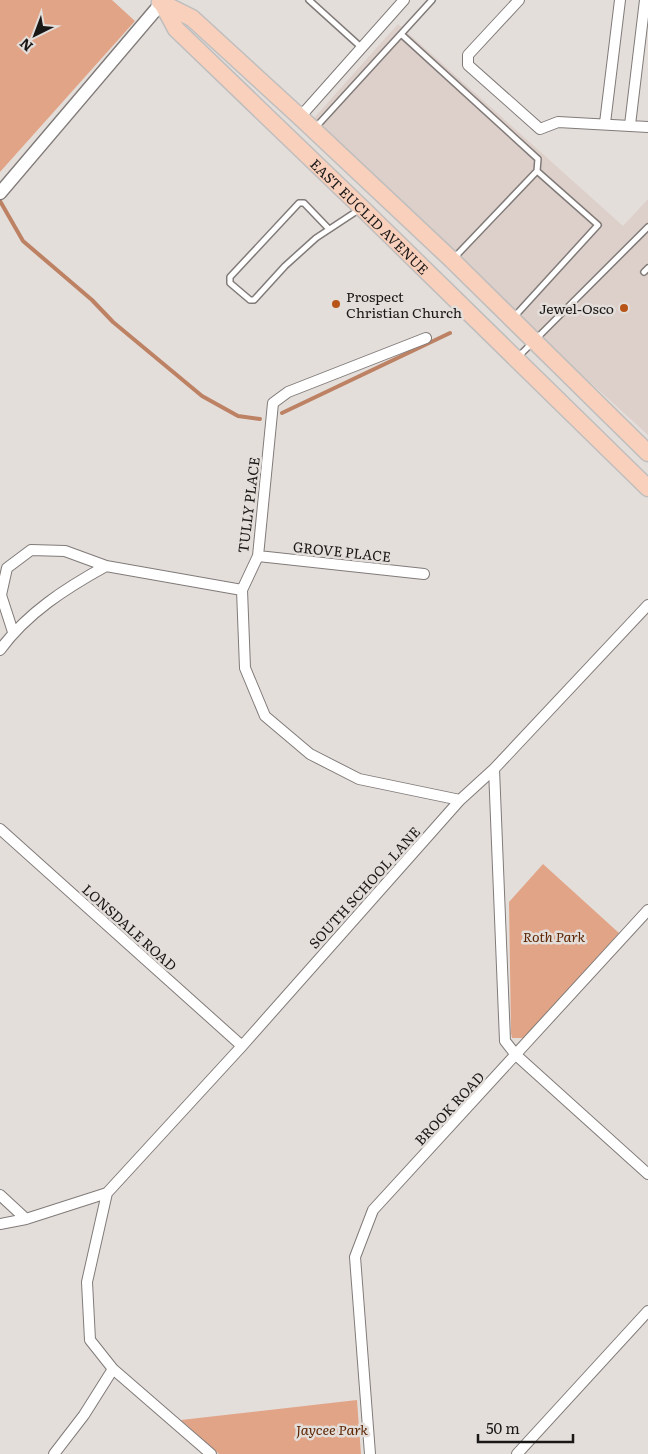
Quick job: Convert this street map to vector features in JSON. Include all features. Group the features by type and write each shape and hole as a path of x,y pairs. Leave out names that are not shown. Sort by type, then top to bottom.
{"main road":[{"name":"EAST EUCLID AVENUE","path":"162,1 192,18 300,117 452,260 648,452"},
{"name":"EAST EUCLID AVENUE","path":"162,1 176,30 647,486"}],"street":[{"path":"300,117 404,0"},
{"path":"519,0 468,55 468,65 540,129 558,122 605,123 648,127"},
{"path":"605,123 620,0"},
{"path":"630,125 645,0"},
{"path":"2,191 162,1"},
{"name":"TULLY PLACE","path":"426,338 288,392 273,403 258,556 242,590 245,668 265,716 310,754 359,779 460,800"},
{"path":"13,632 1,595 7,568 31,550 65,551 106,566 242,590"},
{"name":"GROVE PLACE","path":"258,556 424,574"},
{"path":"0,650 13,632 63,590 106,566"},
{"name":"SOUTH SCHOOL LANE","path":"107,1193 242,1046 460,800 494,768 648,605"},
{"path":"494,768 504,1033 506,1041 516,1056 648,1174"},
{"name":"LONSDALE ROAD","path":"0,829 242,1046"},
{"name":"BROOK ROAD","path":"370,1454 355,1256 373,1210 648,910"},
{"path":"0,1224 26,1219 107,1193"},
{"path":"107,1193 87,1282 90,1340 112,1368 211,1454"},
{"path":"0,1195 26,1219"},
{"path":"517,1454 648,1310"},
{"path":"54,1454 84,1415 112,1368"}],"lane":[{"path":"309,0 362,48"},
{"path":"314,130 432,0"},
{"path":"401,34 538,159 537,171 452,260"},
{"path":"512,319 598,225 537,171"},
{"path":"328,228 304,203 299,203 230,278 230,282 250,300 254,300 286,266 328,228 362,208"},
{"path":"516,359 648,227"}],"shaded area":[{"path":"398,24 623,226 648,199 648,435 524,322 314,118"}],"green space":[{"path":"0,0 112,0 135,21 0,172"},
{"name":"Roth Park","path":"543,864 619,933 525,1038 512,1038 509,902"},
{"name":"Jaycee Park","path":"357,1400 361,1454 219,1454 181,1420"}],"waterway":[{"path":"0,201 23,241 92,300 113,322 202,396 238,416 260,419"},
{"path":"282,413 450,333"}],"place":[{"name":"Prospect Christian Church","path":"336,304"},
{"name":"Jewel-Osco","path":"624,308"}]}
